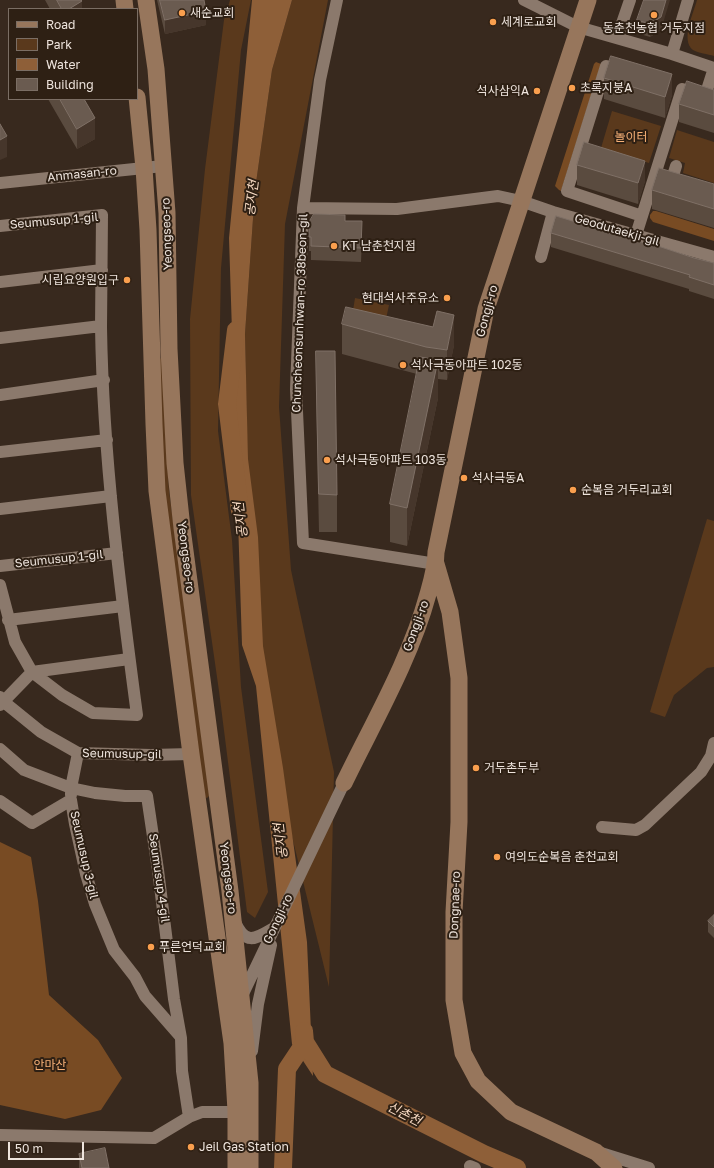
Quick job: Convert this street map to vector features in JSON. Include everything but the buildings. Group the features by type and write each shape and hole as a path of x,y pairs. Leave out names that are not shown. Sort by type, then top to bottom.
{"street":[{"name":"Yeongseo-ro","path":"146,0 156,69 163,166 167,235 169,349 176,470 183,536 233,919 249,1074 236,1168"},
{"name":"Chuncheonsunhwan-ro 38beon-gil","path":"337,0 320,80 303,208 296,389 304,543 436,564"},
{"path":"524,0 578,27 672,54 714,68 710,97 678,88 655,174 636,235"},
{"name":"Gongji-ro","path":"229,1023 266,941 274,928 399,669 422,617 436,564 436,552 486,309 588,0"},
{"path":"617,38 630,0"},
{"path":"672,54 688,0"},
{"path":"636,75 606,66 566,191 642,216"},
{"name":"Yeongseo-ro","path":"137,101 144,168 148,233 153,416 157,490 191,754 250,1168"},
{"path":"137,101 144,111 150,113 154,112 159,106"},
{"name":"Anmasan-ro","path":"0,182 163,166"},
{"path":"672,179 676,166"},
{"path":"640,170 686,184"},
{"path":"303,208 397,209 498,196 521,201"},
{"name":"Geodutaekji-gil","path":"521,201 553,212 714,257"},
{"path":"541,257 553,212"},
{"name":"Seumusup 1-gil","path":"0,226 102,215 101,326 106,440 117,553 137,715 92,713 62,695 32,672 15,642 0,585"},
{"path":"148,233 153,228 159,227 167,235"},
{"path":"0,282 102,270"},
{"path":"0,338 101,326"},
{"path":"0,395 104,380"},
{"path":"0,452 106,440"},
{"path":"0,509 111,496"},
{"name":"Seumusup 1-gil","path":"0,566 117,553"},
{"name":"Dongnae-ro","path":"436,564 450,612 459,678 459,822 454,912 454,1000 463,1053 478,1081 511,1112 596,1152 614,1168"},
{"path":"8,620 123,606"},
{"path":"1,701 32,672 130,659"},
{"name":"Seumusup-gil","path":"1,701 41,732 78,753 151,756 191,754"},
{"path":"602,827 636,830 645,825 702,772 711,756 714,743"},
{"name":"Seumusup 4-gil","path":"0,748 24,770 71,788 95,793 125,796 147,796 174,999 181,1038 182,1071 189,1117"},
{"path":"71,800 71,788 78,753"},
{"name":"Seumusup 3-gil","path":"0,801 32,823 71,800 86,874 95,904 114,950 135,977 145,996 181,1038"},
{"path":"233,919 244,937 266,941 249,1074"},
{"path":"0,1135 154,1138 189,1117 202,1112 243,1112"},
{"path":"596,1152 649,1168"}],"green space":[{"path":"230,0 251,0 241,50 221,268 218,431 232,540 241,687 268,892 255,918 247,912 219,691 191,495 190,319 205,169 224,20"},
{"path":"292,0 328,0 285,224 279,407 291,570 334,772 329,987 270,747 250,590 245,334 255,190 272,70"},
{"path":"697,0 714,0 714,56 695,51 689,45 689,26"},
{"path":"596,62 601,64 561,191 555,186 594,64"},
{"name":"놀이터","path":"612,111 661,126 649,163 601,148"},
{"path":"677,130 714,142 714,183 683,173 685,163 669,158"},
{"path":"653,211 714,229 714,241 653,222 650,215"},
{"path":"355,298 389,305 383,333 351,323"},
{"path":"160,358 163,360 169,491 209,792 209,796 207,798 204,797 163,490 158,359"},
{"path":"707,519 714,521 714,667 707,668 674,695 665,717 650,712"},
{"name":"안마산","path":"0,842 31,857 38,901 49,995 98,1040 122,1078 101,1110 65,1119 0,1105"}],"water":[{"path":"252,0 292,0 272,70 255,190 245,334 248,459 258,537 263,646 283,768 307,942 313,1076 292,1044 256,686 242,645 229,238"}],"waterway":[{"name":"공지천","path":"236,330 227,404 240,511"},
{"name":"신촌천","path":"304,1031 305,1042 325,1074 484,1154 517,1168"},
{"path":"283,1168 287,1069 305,1042"}],"place":[{"name":"새순교회","path":"182,13"},
{"name":"동춘천농협 거두지점","path":"654,15"},
{"name":"세계로교회","path":"493,22"},
{"name":"초록지붕A","path":"572,88"},
{"name":"석사삼익A","path":"537,91"},
{"name":"KT 남춘천지점","path":"334,246"},
{"name":"시립요양원입구","path":"127,280"},
{"name":"현대석사주유소","path":"447,298"},
{"name":"석사극동아파트 102동","path":"403,365"},
{"name":"석사극동아파트 103동","path":"327,460"},
{"name":"석사극동A","path":"464,478"},
{"name":"순복음 거두리교회","path":"573,490"},
{"name":"거두촌두부","path":"476,768"},
{"name":"여의도순복음 춘천교회","path":"497,857"},
{"name":"푸른언덕교회","path":"151,947"},
{"name":"Jeil Gas Station","path":"191,1147"}]}
